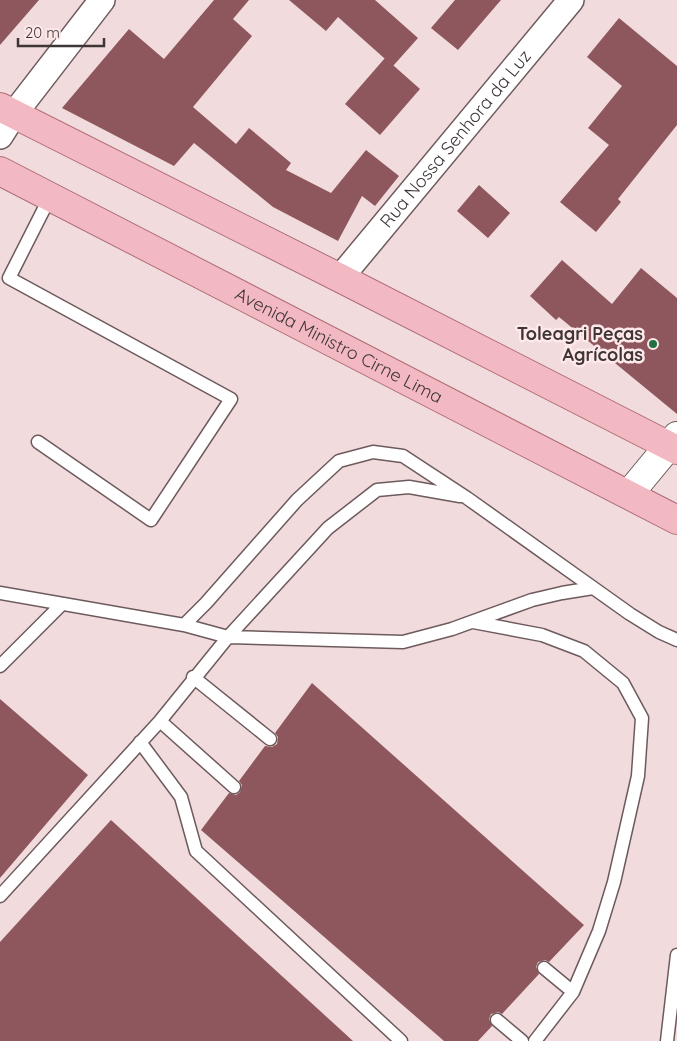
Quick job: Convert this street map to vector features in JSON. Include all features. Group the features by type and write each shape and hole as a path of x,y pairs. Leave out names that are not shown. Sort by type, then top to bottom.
{"main road":[{"path":"4,119 340,278 674,444"},
{"name":"Avenida Ministro Cirne Lima","path":"0,171 677,520"}],"street":[{"path":"4,119 102,0"},
{"name":"Rua Nossa Senhora da Luz","path":"340,278 571,0"},
{"path":"629,494 674,444"}],"lane":[{"path":"38,442 151,520 231,399 4,276 50,197"},
{"path":"184,625 206,603 297,500 339,461 372,452 403,456 467,498 593,588 659,632 677,640"},
{"path":"0,896 160,721 228,636 328,528 377,490 409,487 467,498"},
{"path":"0,593 184,625 228,636 403,642 532,600 562,592 593,588"},
{"path":"0,666 61,605"},
{"path":"472,621 542,635 584,651 623,683 642,718 638,776 614,882 599,931 573,992 535,1041"},
{"path":"193,678 270,739"},
{"path":"160,721 234,787"},
{"path":"140,742 181,797 196,851 400,1041"},
{"path":"667,1041 677,955"},
{"path":"544,968 573,992"},
{"path":"497,1020 522,1041"}],"building":[{"path":"0,0 39,0 0,45"},
{"path":"214,0 249,0 233,19 252,36 193,107 236,144 249,128 291,163 286,170 331,193 366,150 399,176 375,206 362,196 338,241 273,207 194,143 174,166 62,108 129,29 164,59"},
{"path":"289,0 375,0 418,38 393,66 338,17 326,31"},
{"path":"455,0 501,0 458,50 431,28"},
{"path":"619,18 677,66 677,125 618,199 621,202 596,232 560,202 609,145 588,128 622,86 587,57"},
{"path":"385,58 420,89 380,135 345,104"},
{"path":"479,185 510,213 488,238 457,211"},
{"path":"562,260 612,304 641,268 677,298 677,414 559,317 556,320 530,296"},
{"path":"312,683 584,925 549,962 545,960 538,962 536,967 539,974 502,1014 498,1012 491,1014 489,1019 492,1026 478,1041 444,1041 201,830 229,793 236,795 240,792 242,785 239,781 265,746 272,747 277,744 278,737 275,733"},
{"path":"0,699 88,775 0,878"},
{"path":"111,820 353,1041 0,1041 0,942"}],"place":[{"name":"Toleagri Peças Agrícolas","path":"653,344"}]}
